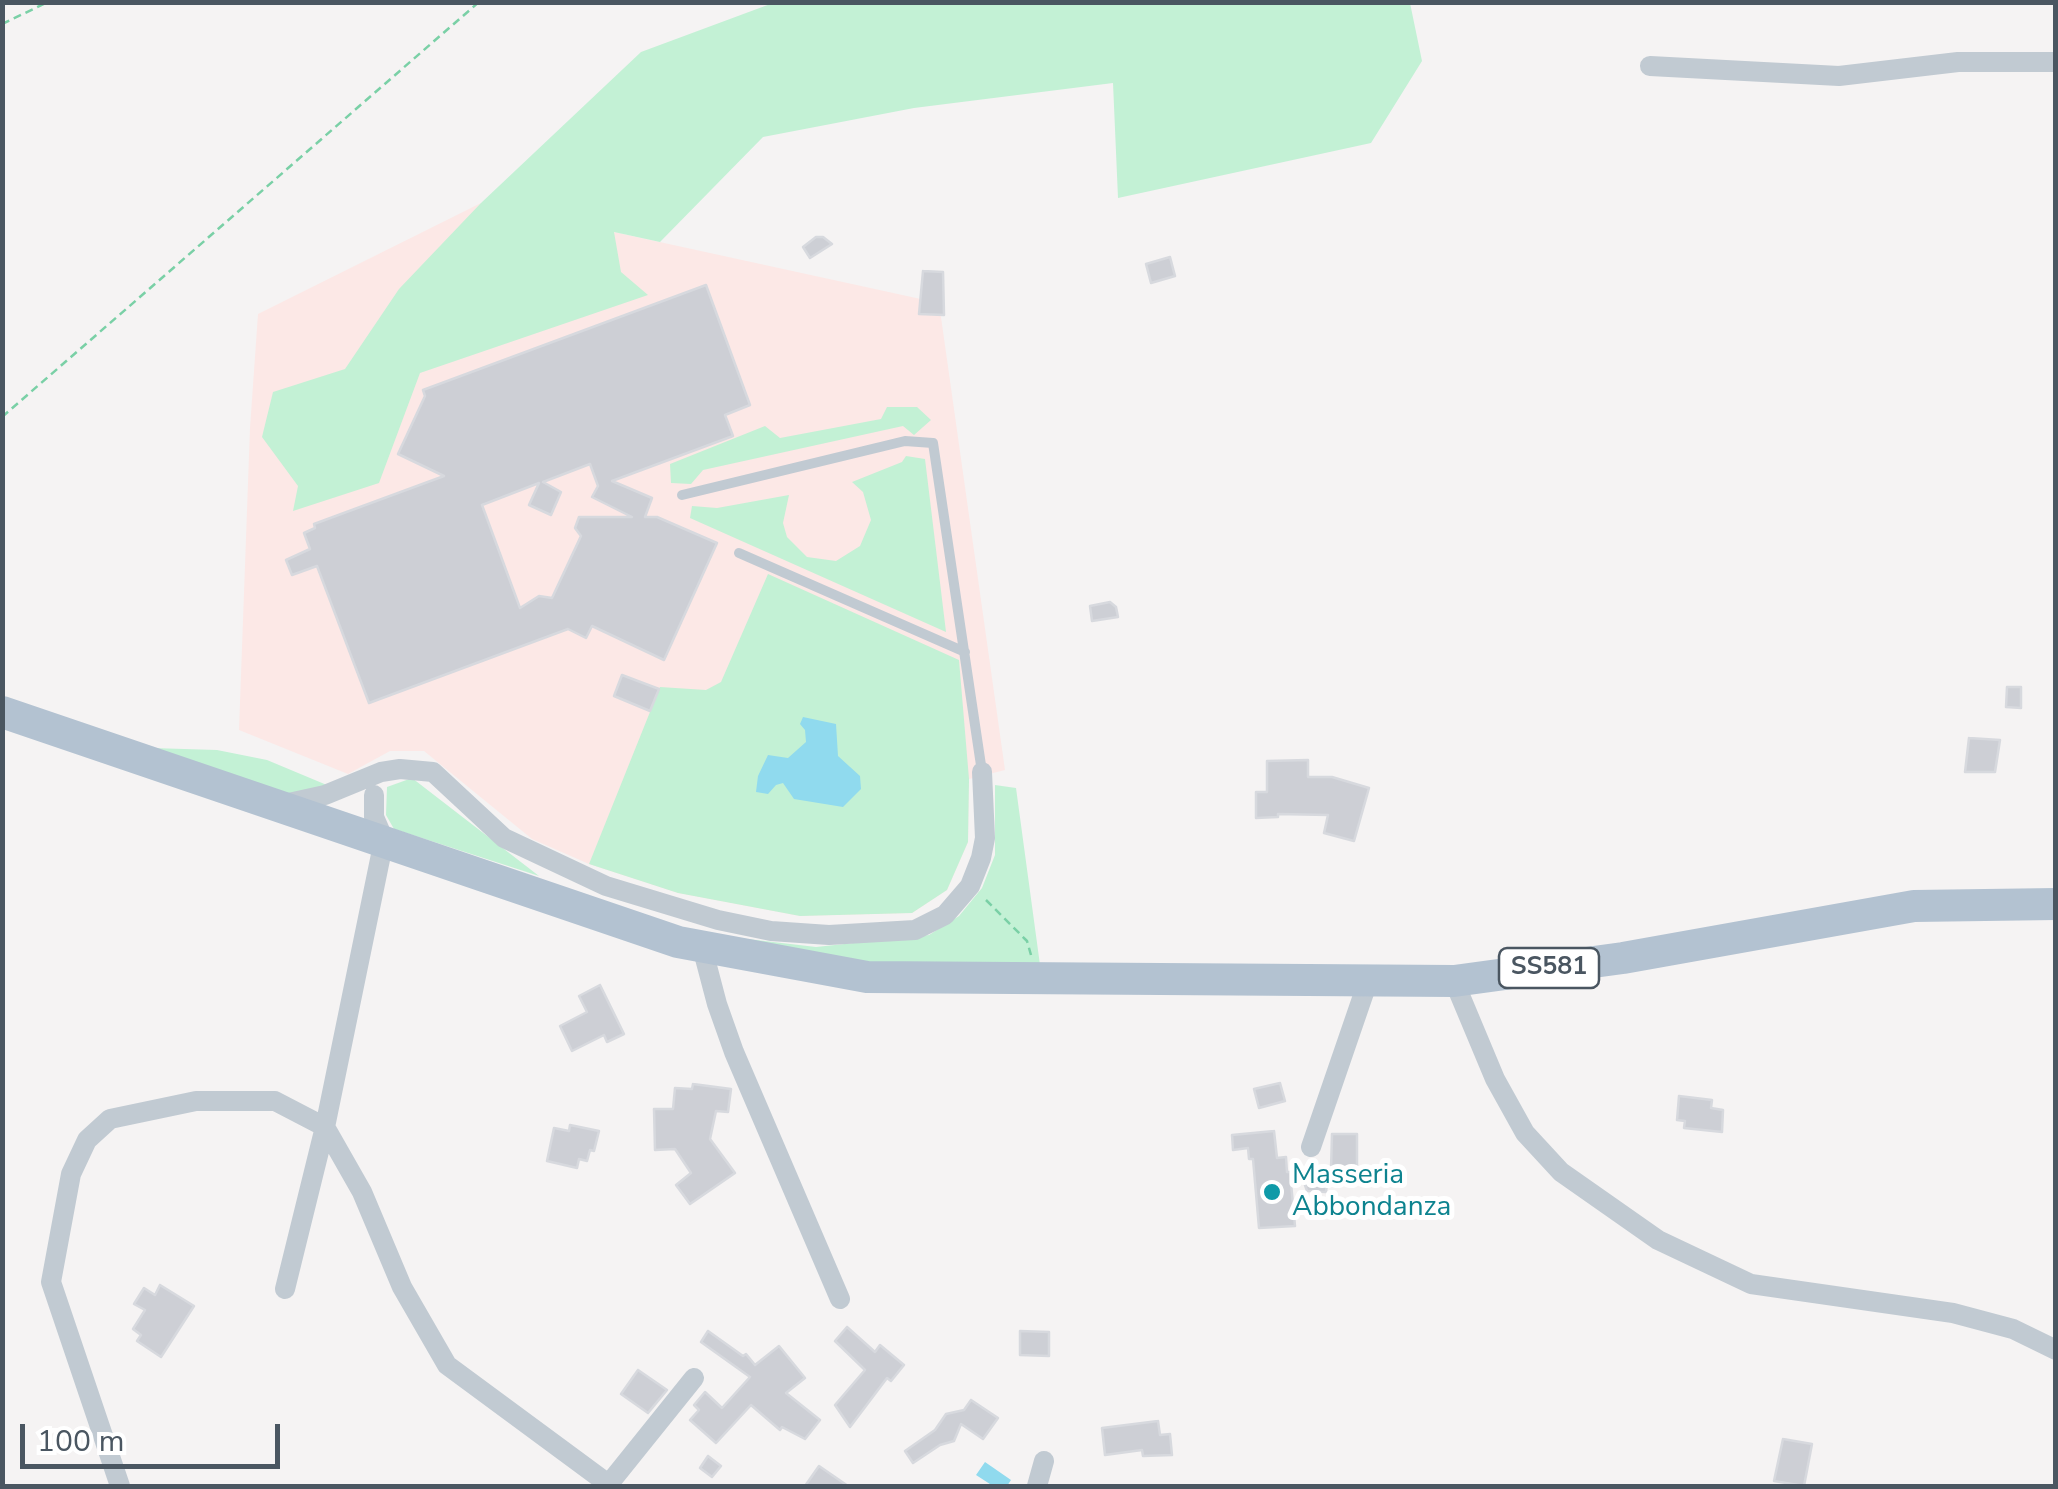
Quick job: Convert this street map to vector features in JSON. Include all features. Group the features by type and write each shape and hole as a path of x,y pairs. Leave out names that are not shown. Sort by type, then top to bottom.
{"main road":[{"path":"2,712 592,914 702,947 868,976 1038,980"},
{"name":"SS581","path":"1038,980 1454,981 1623,958 1914,906 2056,904"}],"street":[{"path":"1650,66 1839,76 1958,62 2056,62"},
{"path":"279,806 384,772 433,772 504,838 606,886 718,920 771,931 828,935 915,930 944,915 970,886 986,838 982,772"},
{"path":"340,826 361,810 384,772"},
{"path":"340,826 345,787"},
{"path":"285,1289 325,1127 384,840 374,817 374,794"},
{"path":"702,947 716,1004 734,1052 840,1299"},
{"path":"1311,1147 1368,981"},
{"path":"1454,981 1495,1079 1525,1133 1561,1172 1658,1240 1752,1284 1953,1313 2013,1330 2056,1350"},
{"path":"120,1486 52,1282 71,1174 87,1140 110,1119 196,1100 275,1101 325,1127 362,1192 402,1288 447,1366 610,1486 694,1378"},
{"path":"1037,1486 1044,1461"}],"lane":[{"path":"682,495 905,442 934,443 982,772"},
{"path":"739,553 964,652"}],"path":[{"path":"2,24 48,2"},
{"path":"2,417 480,2"},
{"path":"970,886 1026,942 1038,980"}],"shaded area":[{"path":"481,203 939,303 1005,770 969,779 968,842 947,890 912,913 800,916 678,893 589,864 532,839 424,751 390,751 348,774 239,730 258,314"}],"green space":[{"path":"773,3 1410,3 1422,61 1371,143 1118,198 1113,83 914,108 763,137 660,242 614,232 621,272 648,295 420,373 379,483 293,511 298,486 262,437 273,392 345,369 399,289 481,203 641,52"},
{"path":"887,407 917,407 931,420 914,435 903,426 703,470 691,484 671,483 670,464 765,426 780,438 881,419"},
{"path":"906,456 925,459 946,632 690,518 692,506 717,508 789,495 783,523 787,537 807,557 836,561 860,546 871,520 863,492 852,482 902,462"},
{"path":"768,574 959,660 969,779 968,842 947,890 912,913 800,916 678,893 589,864 660,687 706,690 721,682"},
{"path":"152,748 217,750 267,760 334,788 292,797"},
{"path":"412,778 539,876 394,829 386,815 387,787"},
{"path":"995,785 1016,788 1040,965 850,962 739,938 816,947 929,935 959,916 982,888 995,855"}],"water":[{"path":"803,717 836,724 838,756 860,776 861,789 843,807 794,799 783,783 768,794 756,792 758,776 768,755 788,758 806,742 800,724"},
{"path":"985,1462 1011,1480 1007,1486 993,1486 976,1475"}],"building":[{"path":"816,237 832,244 810,258 803,247"},
{"path":"1170,257 1175,276 1151,283 1146,264"},
{"path":"923,271 943,272 944,315 919,314"},
{"path":"706,285 750,405 725,415 733,436 612,481 652,498 645,517 657,517 717,543 664,660 592,626 586,638 568,629 369,703 317,566 292,575 286,560 310,549 304,533 315,528 314,524 444,476 398,454 425,396 423,390","holes":["590,464 598,486 592,497 632,517 579,517 575,528 581,536 552,598 539,596 520,608 482,505 539,483 529,505 551,515 561,492 543,482"]},
{"path":"1110,602 1118,617 1092,621 1090,606"},
{"path":"622,675 659,689 650,711 614,696"},
{"path":"2007,687 2021,687 2021,708 2006,707"},
{"path":"1969,738 2000,740 1995,772 1965,772"},
{"path":"1308,760 1308,777 1332,777 1369,788 1354,841 1324,833 1328,815 1278,814 1256,818 1256,792 1267,792 1267,761"},
{"path":"600,985 624,1034 607,1042 604,1035 572,1051 560,1026 587,1012 579,996"},
{"path":"1280,1083 1285,1101 1259,1108 1254,1089"},
{"path":"693,1084 731,1089 728,1112 716,1111 710,1139 735,1173 690,1204 676,1185 691,1173 675,1149 655,1150 654,1109 673,1109 675,1088 692,1089"},
{"path":"1679,1096 1712,1100 1711,1108 1723,1110 1722,1132 1684,1128 1685,1121 1677,1120"},
{"path":"570,1125 599,1131 594,1151 590,1150 587,1161 579,1159 577,1168 547,1161 554,1128 569,1131"},
{"name":"Masseria Abbondanza","path":"1274,1131 1277,1158 1286,1157 1290,1172 1295,1226 1259,1228 1253,1159 1249,1159 1248,1148 1233,1150 1232,1135"},
{"path":"1332,1134 1357,1134 1357,1170 1331,1169"},
{"path":"1301,1173 1328,1175 1326,1192 1307,1191"},
{"path":"160,1285 194,1306 161,1357 137,1341 141,1335 133,1329 145,1310 134,1304 144,1288 155,1295"},
{"path":"847,1327 875,1352 880,1345 904,1365 891,1381 887,1378 850,1427 835,1405 865,1370 835,1341"},
{"path":"708,1331 743,1356 746,1354 755,1365 779,1346 805,1378 786,1393 820,1420 805,1439 782,1427 780,1430 751,1405 716,1443 690,1420 699,1410 694,1405 705,1392 722,1408 750,1377 701,1342"},
{"path":"1020,1331 1049,1332 1049,1356 1020,1355"},
{"path":"638,1370 667,1390 648,1413 621,1394"},
{"path":"971,1400 998,1418 983,1439 961,1424 954,1441 940,1445 913,1463 905,1451 935,1430 946,1414 964,1410"},
{"path":"1158,1421 1160,1435 1170,1434 1172,1455 1143,1456 1142,1450 1105,1455 1102,1428"},
{"path":"1783,1439 1812,1444 1804,1486 1774,1481"},
{"path":"708,1456 721,1466 712,1477 700,1468"},
{"path":"819,1466 848,1486 805,1486"}],"place":[{"name":"Masseria Abbondanza","path":"1272,1192"}]}
